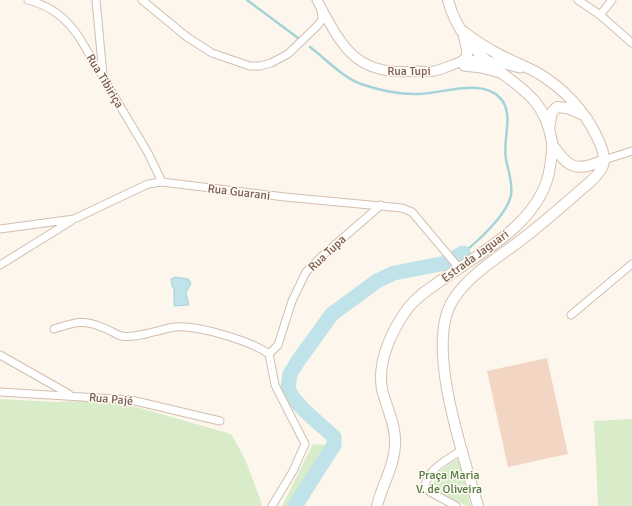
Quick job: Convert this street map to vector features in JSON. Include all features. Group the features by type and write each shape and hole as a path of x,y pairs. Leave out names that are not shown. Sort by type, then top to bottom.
{"main road":[{"path":"448,0 467,49 467,57 461,62"},
{"path":"462,33 491,51 537,73 567,95 585,116 601,145 604,160 604,166 600,173 469,281 452,301 446,313 442,346 445,380 462,450 478,506"},
{"name":"Estrada Jaguari","path":"377,506 392,464 396,445 382,381 382,369 386,350 394,329 416,299 457,266 500,238 532,210 541,196 548,179 552,144 549,129 535,100 520,85 503,74 486,60 462,33"},
{"path":"549,129 552,112 557,107 567,108 585,116"},
{"path":"552,144 561,157 574,167 583,168 604,160"},
{"path":"500,238 509,249"}],"street":[{"name":"Rua Tibiriça","path":"28,0 43,4 70,23 151,158 162,182"},
{"path":"96,0 103,77"},
{"path":"142,0 187,37 212,53 250,66 260,66 271,63 288,54 322,20 320,2"},
{"path":"578,0 600,15 632,43"},
{"path":"600,15 612,0"},
{"name":"Rua Tupi","path":"320,2 338,38 352,54 365,65 384,72 404,73 432,71 447,68 461,62 486,60 537,73"},
{"path":"447,68 464,66 481,68 503,74"},
{"path":"604,160 632,151"},
{"name":"Rua Guarani","path":"0,229 74,219 148,184 162,182 277,196 381,205 412,212 457,266"},
{"name":"Rua Tupa","path":"269,354 278,345 292,301 306,272 381,205"},
{"path":"0,265 74,219"},
{"path":"571,315 632,264"},
{"path":"54,328 74,322 92,323 122,336 176,327 189,327 224,335 269,354 275,385 305,444 293,471 272,506"},
{"path":"0,355 71,395"},
{"name":"Rua Pajé","path":"0,392 71,395 131,400 220,420"},
{"path":"456,506 430,492 425,486 426,480 432,472 462,450"}],"green space":[{"path":"0,399 55,402 112,400 231,434 245,459 262,504 261,506 0,506"},
{"path":"632,419 632,506 598,506 594,421"},
{"path":"313,444 327,445 326,455 302,506 282,506"},
{"name":"Praça Maria V. de Oliveira","path":"458,459 471,506 467,506 440,493 433,484 442,469"}],"water":[{"path":"175,277 188,279 191,283 186,293 189,305 174,306 174,289 171,279"}],"building":[{"path":"547,358 568,454 508,467 487,371"}],"waterway":[{"path":"247,0 298,38"},
{"path":"310,47 349,78 376,89 409,94 425,94 459,88 471,88 492,92 500,98 507,111 505,152 511,182 511,195 504,211 498,219 484,235 463,253"},
{"path":"295,506 334,445 334,437 305,411 293,398 288,388 290,374 298,361 332,314 377,281 394,273 446,263 463,253"}]}
